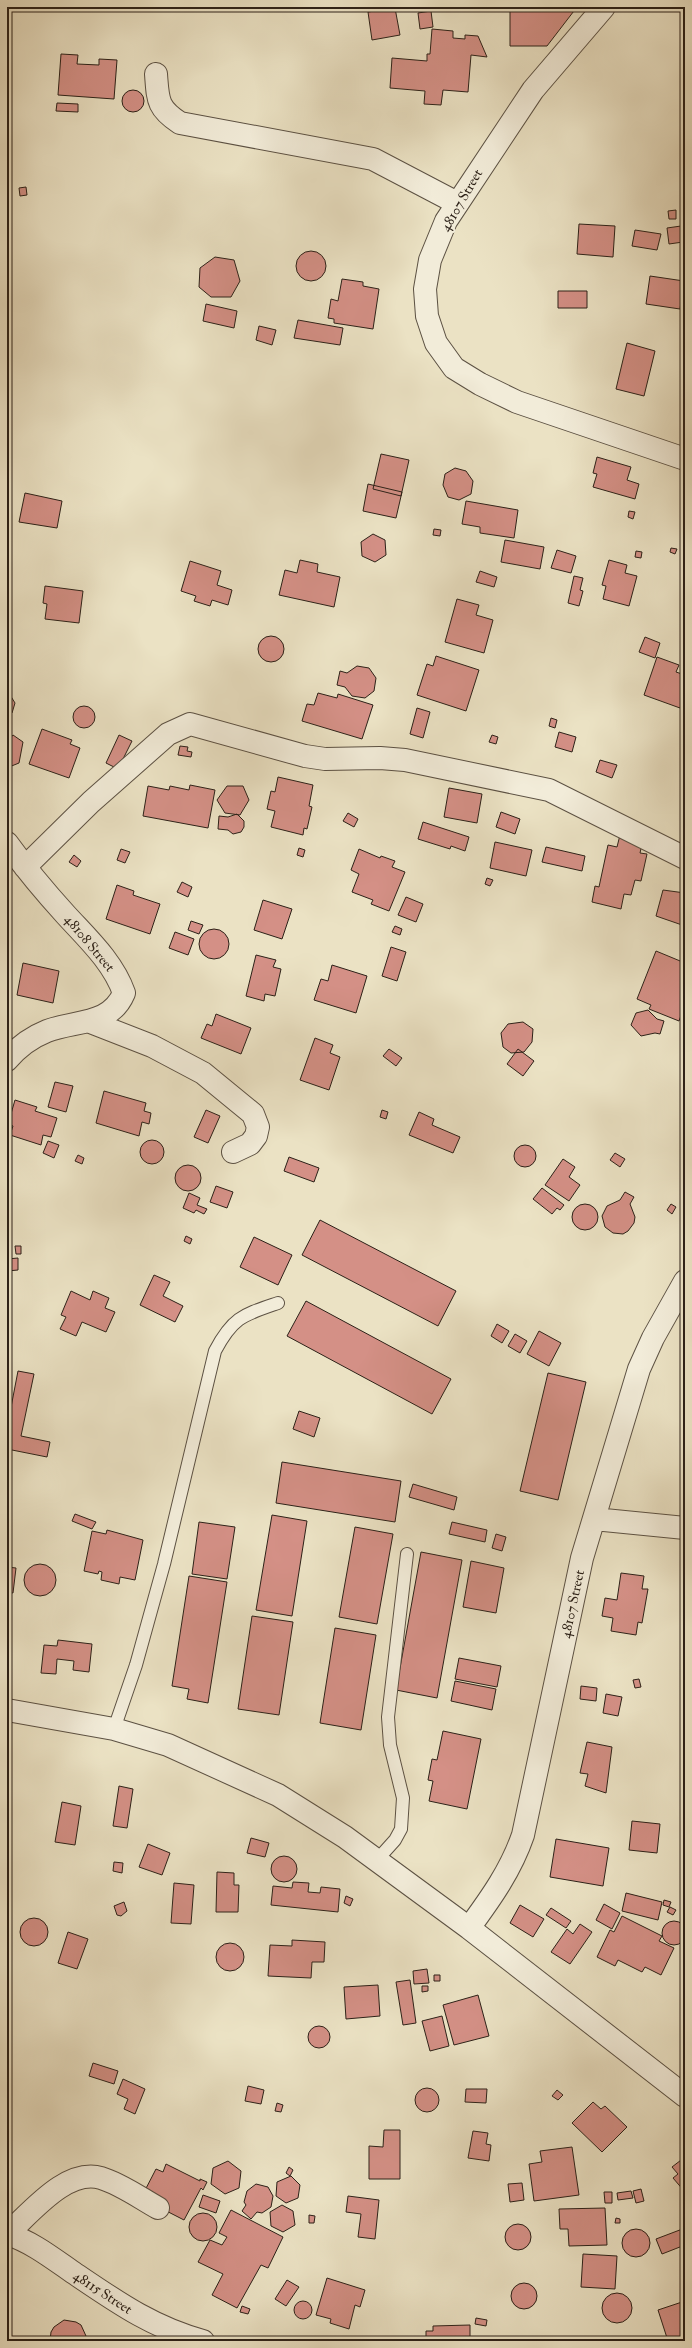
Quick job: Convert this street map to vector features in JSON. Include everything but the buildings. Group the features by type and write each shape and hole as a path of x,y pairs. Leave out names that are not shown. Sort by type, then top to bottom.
{"street":[{"name":"48107 Street","path":"604,7 533,90 457,202 446,221 430,260 425,289 427,316 436,343 454,368 480,384 517,402 685,459"},
{"path":"156,74 158,100 166,114 180,123 373,160 457,202"},
{"path":"25,867 91,802 168,734 190,724 203,726 305,756 325,759 380,758 405,760 549,790 685,858"},
{"name":"48108 Street","path":"7,843 25,867 108,962 118,977 124,993 118,1006 105,1016 88,1022 46,1031 27,1041 7,1060"},
{"path":"88,1022 152,1046 203,1073 253,1114 258,1127 256,1136 250,1144 233,1152"},
{"name":"48107 Street","path":"469,1928 503,1880 515,1858 523,1835 582,1558 639,1369 653,1338 685,1281"},
{"path":"594,1519 685,1528"},
{"path":"7,1710 114,1729 168,1745 278,1795 344,1837 469,1928 685,2096"},
{"path":"7,2234 58,2188 87,2176 101,2178 158,2208"},
{"name":"48115 Street","path":"7,2234 44,2253 149,2322 174,2333 203,2341"}],"lane":[{"path":"114,1729 136,1665 164,1564 215,1351 231,1324 245,1315 278,1303"},
{"path":"377,1860 395,1840 401,1829 403,1798 390,1745 388,1717 407,1554"}]}
